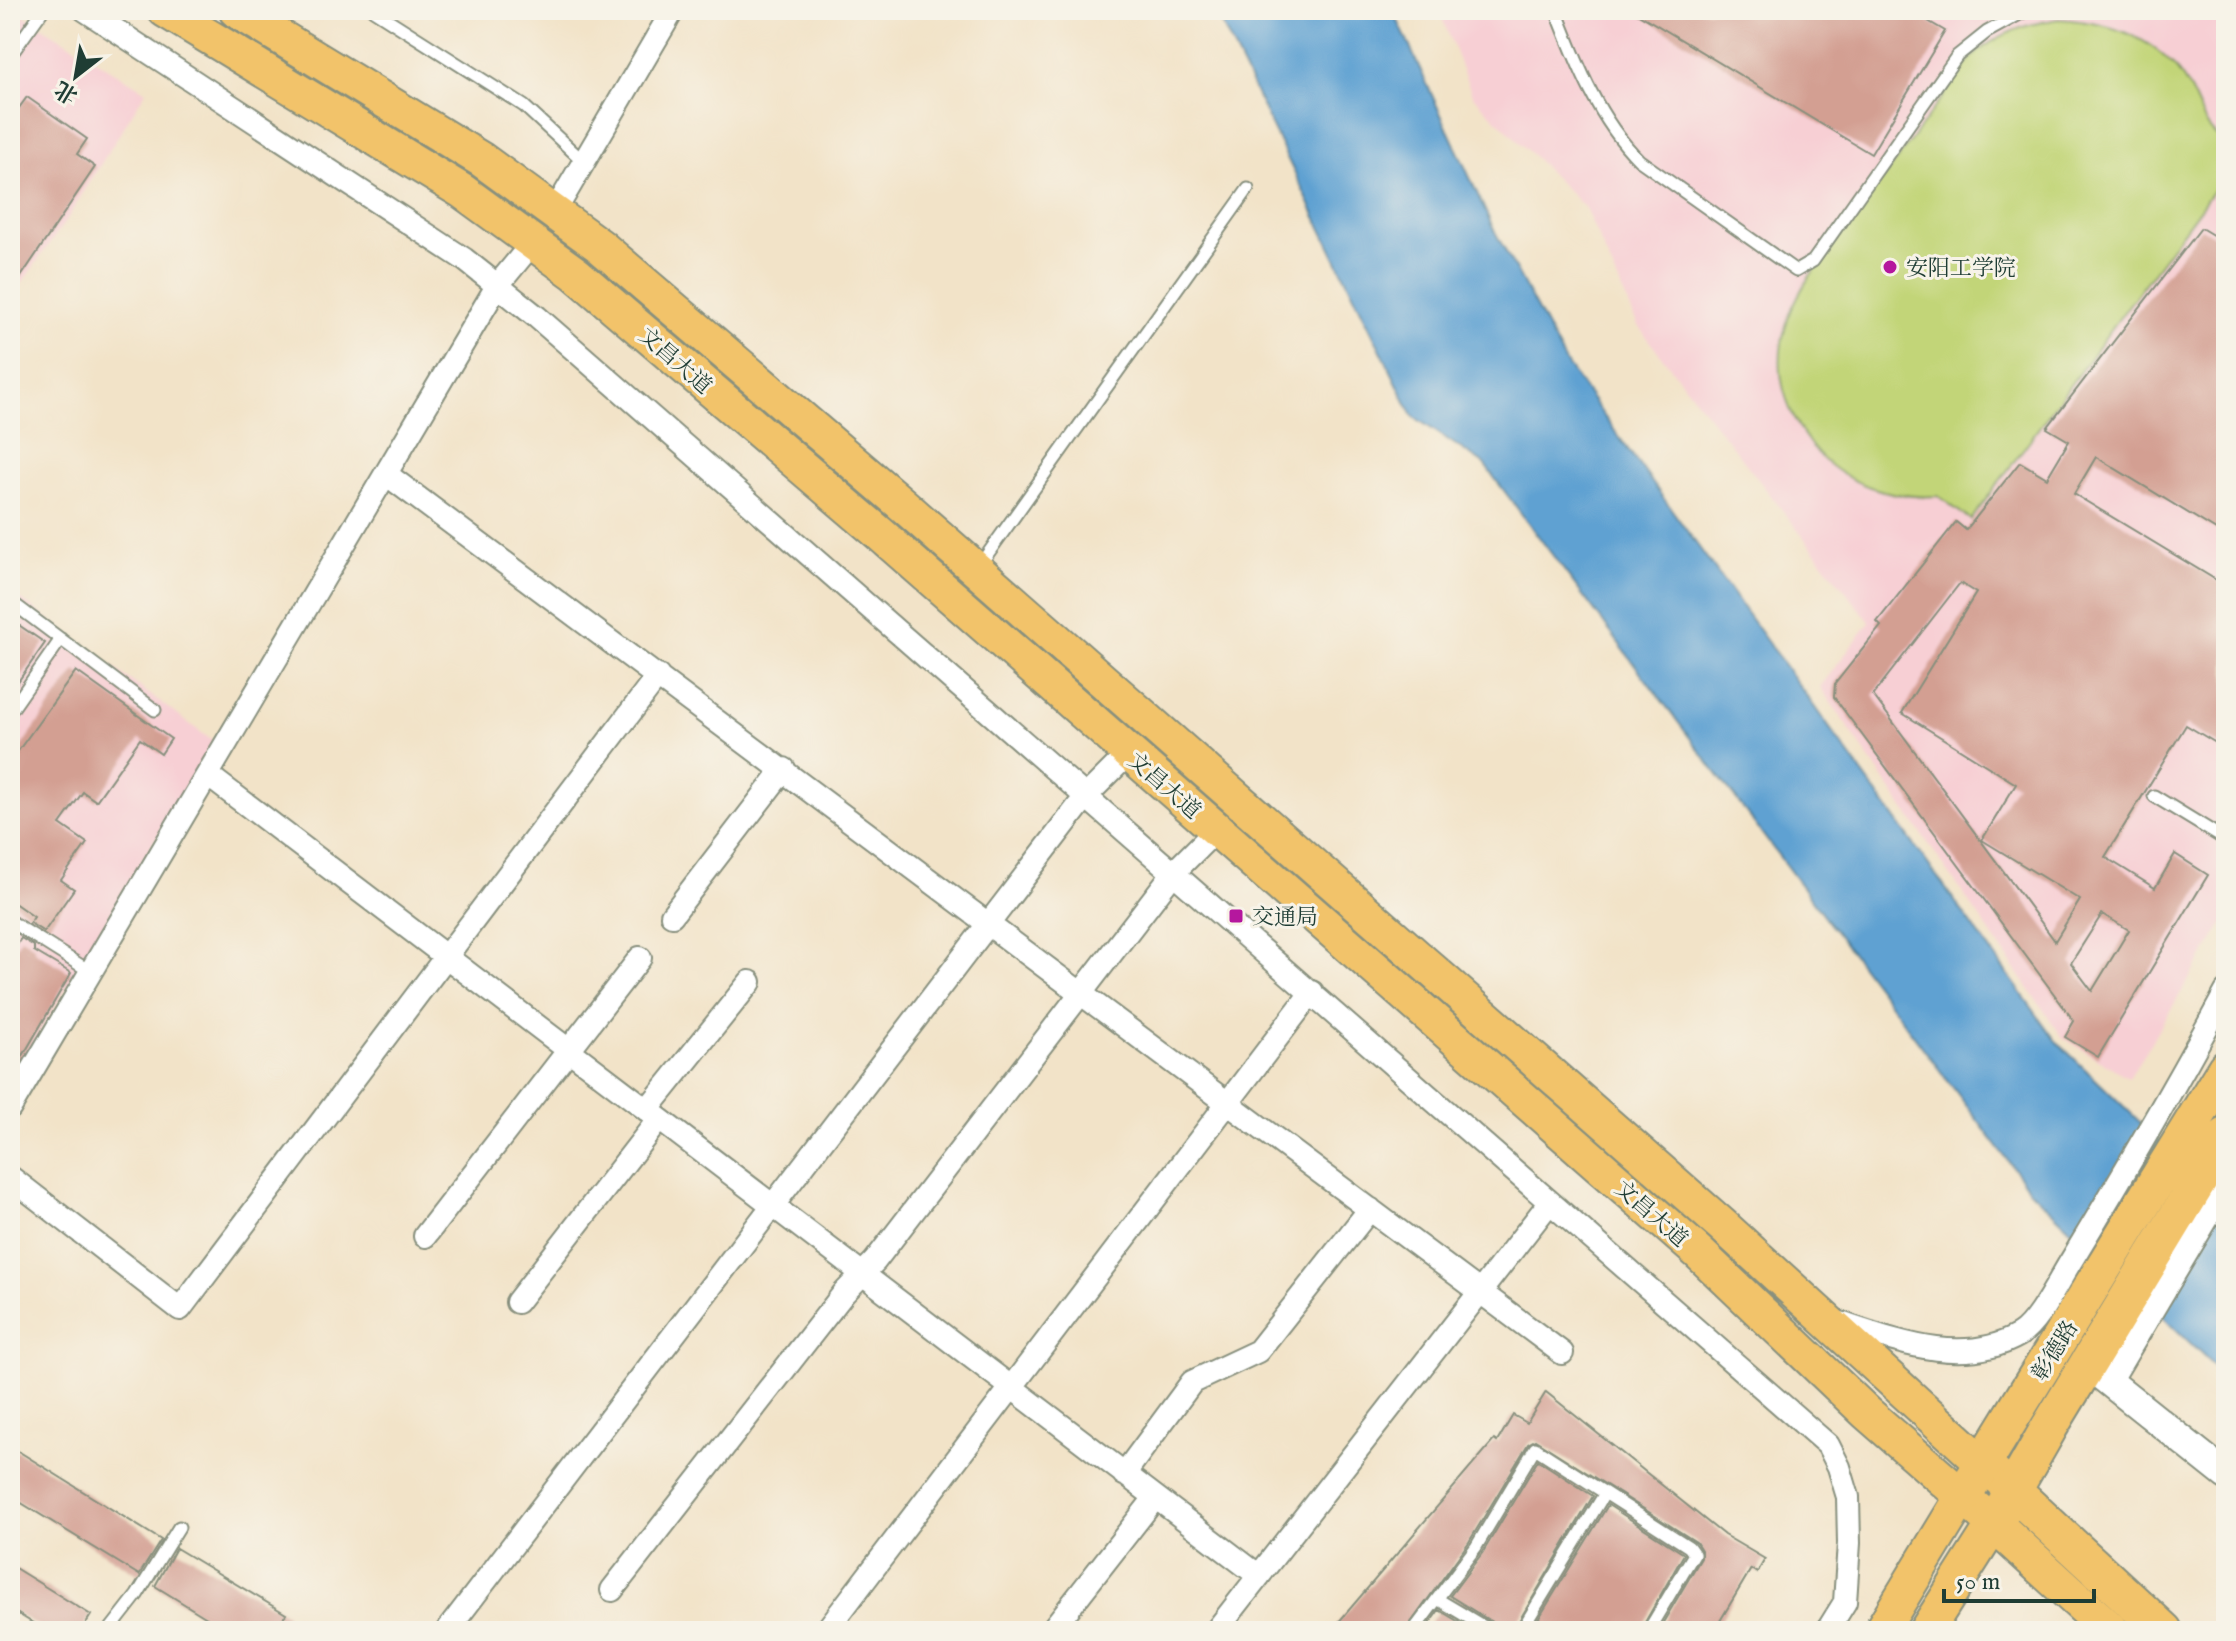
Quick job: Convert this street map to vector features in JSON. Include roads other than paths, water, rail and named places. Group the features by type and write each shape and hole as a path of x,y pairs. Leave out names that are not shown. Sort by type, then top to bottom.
{"highway":[{"name":"彰德路","path":"1963,1496 1983,1464 2063,1304 2166,1136 2226,1068"},
{"name":"彰德路","path":"1994,1524 2013,1491 2099,1374 2220,1163"},
{"name":"文昌大道","path":"2013,1491 2164,1631"},
{"name":"文昌大道","path":"1994,1524 2111,1631"}],"main road":[{"name":"文昌大道","path":"165,10 462,191 534,241 879,533 1698,1252 1867,1413 1994,1524"},
{"name":"文昌大道","path":"236,10 482,160 555,211 976,570 1722,1225 2013,1491"},
{"name":"彰德路","path":"1881,1631 1963,1496"},
{"name":"彰德路","path":"1926,1631 1994,1524"}],"street":[{"path":"85,10 464,259 497,286 1087,795 1828,1445 1848,1497 1849,1543 1845,1602 1827,1631"},
{"path":"555,211 673,10"},
{"path":"10,1108 497,286 534,241"},
{"path":"386,474 1562,1353"},
{"path":"10,1177 180,1309 658,676"},
{"path":"447,1631 1087,795 1129,753"},
{"path":"672,915 784,769"},
{"path":"209,776 1259,1576"},
{"path":"612,1590 1174,872 1216,830"},
{"path":"425,1236 640,958"},
{"path":"517,1302 750,982"},
{"path":"826,1631 1312,992"},
{"path":"2166,1136 2226,992"},
{"path":"1216,1631 1550,1202"},
{"path":"1124,1474 1192,1382 1258,1351 1370,1209"},
{"path":"1822,1318 1903,1344 1940,1350 1980,1350 2021,1335 2063,1304"},
{"path":"2099,1374 2226,1475"},
{"path":"1051,1631 1155,1498"}],"lane":[{"path":"10,56 43,10"},
{"path":"373,10 524,106 584,162"},
{"path":"1556,10 1605,120 1619,140 1639,160 1796,271 1813,261 1965,47 2027,10"},
{"path":"976,570 1248,189"},
{"path":"10,601 155,710"},
{"path":"10,712 61,639"},
{"path":"2154,796 2226,840"},
{"path":"10,921 92,972"},
{"path":"1413,1631 1476,1547 1535,1448 1689,1547 1694,1554 1648,1631"},
{"path":"1521,1631 1605,1493"},
{"path":"109,1631 137,1595 179,1527"},
{"path":"1439,1600 1491,1631"}],"water":[{"path":"1215,10 1393,10 1493,228 1567,365 2056,1041 2226,1205 2226,1377 2030,1190 1484,464 1413,416"}],"place":[{"name":"安阳工学院","path":"1890,267"},
{"name":"交通局","path":"1236,916"}]}
